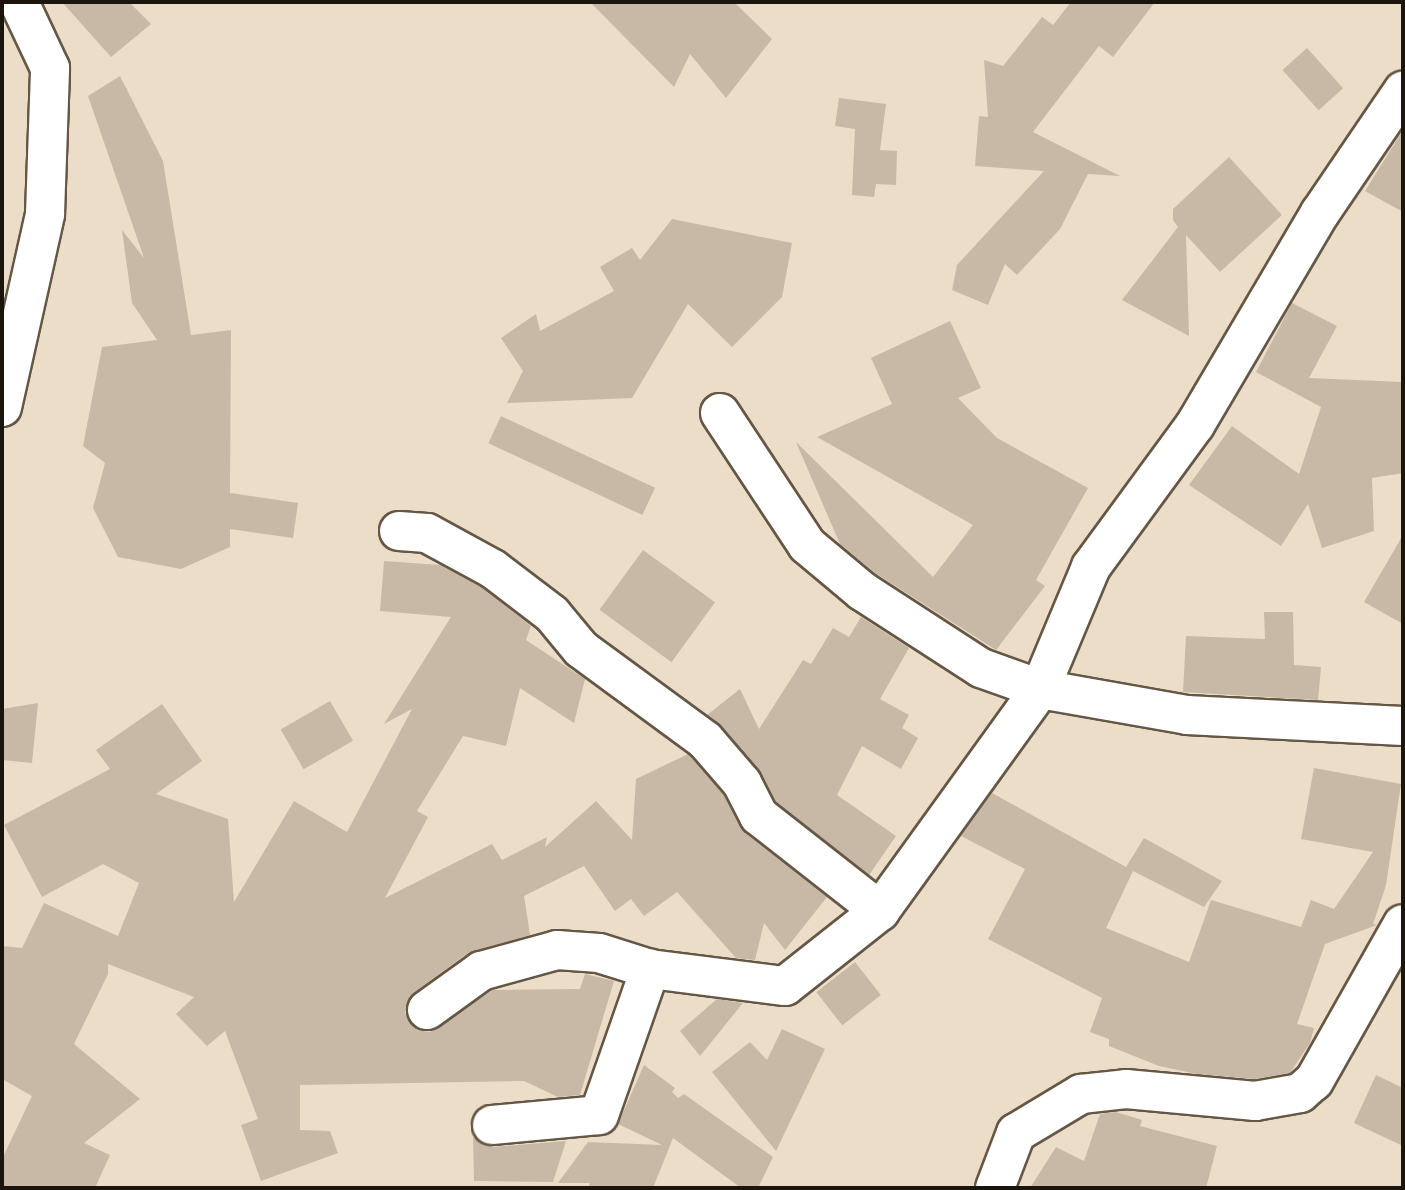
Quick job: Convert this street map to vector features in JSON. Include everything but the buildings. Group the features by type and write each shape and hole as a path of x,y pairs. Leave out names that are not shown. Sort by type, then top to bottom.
{"street":[{"path":"2,407 45,214 50,68 19,2"},
{"path":"427,1010 481,971 557,950 599,953 650,970 785,986 880,911 1040,689 1091,567 1195,425 1320,213 1403,91"},
{"path":"720,413 807,545 862,590 981,668 1040,689 1187,715 1403,726"},
{"path":"399,531 427,533 493,569 552,614 582,649 705,740 742,783 758,816 880,911"},
{"path":"995,1188 1016,1133 1081,1094 1126,1089 1255,1101 1300,1093 1314,1081 1403,924"},
{"path":"492,1125 599,1115 650,970"}]}
